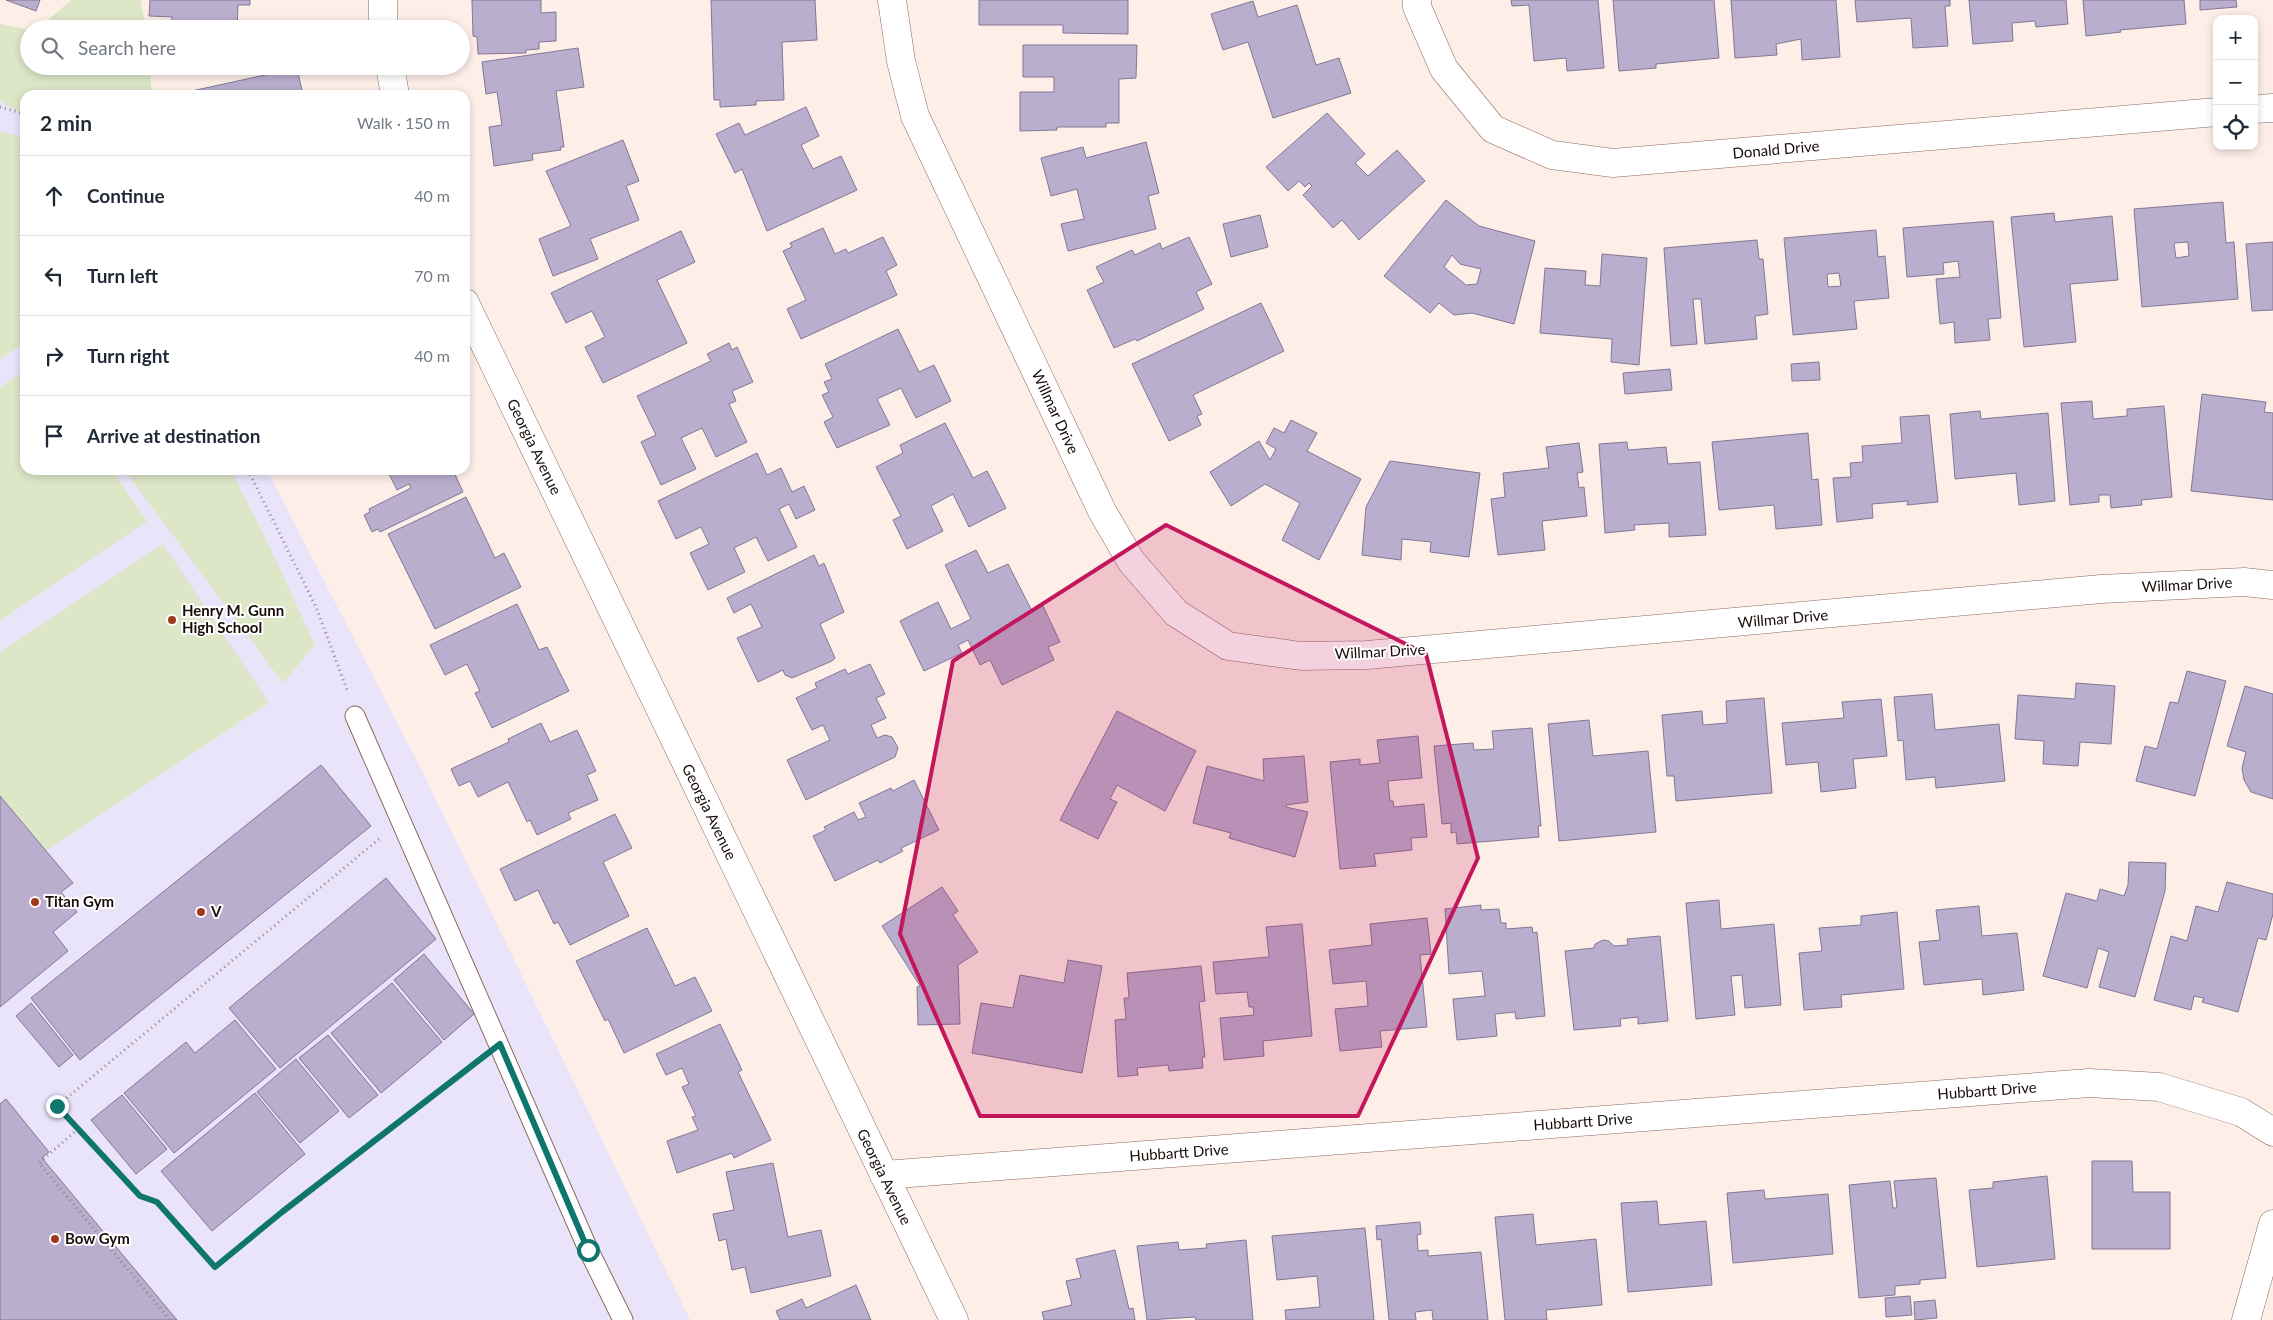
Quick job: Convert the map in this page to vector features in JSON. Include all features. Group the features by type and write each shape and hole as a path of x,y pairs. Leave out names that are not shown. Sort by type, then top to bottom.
{"street":[{"path":"383,0 384,20"},
{"name":"Willmar Drive","path":"892,0 901,61 915,116 1102,511 1131,561 1176,613 1228,646 1300,656 1367,655 2101,589 2244,582 2273,585"},
{"name":"Donald Drive","path":"1417,0 1418,7 1444,70 1493,129 1552,155 1613,163 2213,112"},
{"path":"392,75 394,90"},
{"path":"2258,109 2273,108"},
{"name":"Georgia Avenue","path":"470,313 954,1320"},
{"name":"Hubbartt Drive","path":"884,1175 2089,1083 2159,1087 2241,1112 2273,1132"},
{"path":"2246,1320 2273,1224"}],"lane":[{"path":"355,716 400,822 500,1044 588,1250 623,1320"}],"path":[{"path":"0,107 20,113"},
{"path":"250,475 316,606 336,657 355,716"},
{"path":"400,822 57,1106 140,1196 157,1202 215,1267 282,1212 500,1044"},
{"path":"78,1129 38,1162 170,1320"}],"highlighted area":[{"path":"1166,525 1426,654 1478,858 1358,1116 980,1116 900,934 953,661"}],"shaded area":[{"name":"Henry M. Gunn High School","path":"0,80 20,92 20,475 270,475 421,769 690,1320 0,1320"}],"green space":[{"path":"71,0 141,0 144,20 48,20"},
{"path":"0,24 20,28 20,75 151,75 151,90 20,90 20,113 0,101"},
{"path":"0,131 20,137 20,346 0,360"},
{"path":"20,373 20,475 115,475 147,521 0,621 0,387"},
{"path":"128,475 234,475 269,545 315,645 283,683"},
{"path":"163,544 269,703 40,855 0,795 0,652"}],"building":[{"path":"6,0 40,0 36,11"},
{"path":"150,0 250,0 250,5 238,5 237,20 172,20 172,17 149,16"},
{"path":"472,0 541,0 541,13 556,12 556,41 539,42 539,49 526,50 526,53 478,54 477,37 473,36"},
{"path":"711,0 815,0 817,40 782,42 784,100 756,101 756,105 720,107 720,100 714,100"},
{"path":"979,0 1128,0 1128,34 1063,33 1063,25 979,25"},
{"path":"1511,0 1598,0 1604,68 1567,71 1566,58 1534,61 1529,5 1512,6"},
{"path":"1613,0 1714,0 1719,58 1656,64 1656,68 1619,71"},
{"path":"1731,0 1836,0 1840,57 1802,60 1801,39 1776,44 1777,55 1735,58"},
{"path":"1855,0 1950,0 1950,6 1945,6 1948,46 1913,48 1911,18 1857,22"},
{"path":"1969,0 2066,0 2068,24 2036,27 2035,21 2012,23 2013,41 1973,44"},
{"path":"2083,0 2184,0 2186,24 2120,30 2121,32 2086,36"},
{"path":"2200,0 2236,0 2237,7 2200,10"},
{"path":"1253,1 1258,17 1297,5 1316,65 1339,58 1351,93 1273,118 1248,42 1223,50 1211,14"},
{"path":"1023,45 1137,45 1136,78 1119,79 1119,123 1106,123 1106,127 1057,127 1057,130 1020,131 1020,92 1054,92 1054,77 1023,77"},
{"path":"578,48 584,87 556,91 564,147 560,147 561,150 532,154 533,160 494,166 489,127 502,125 497,92 486,94 482,62"},
{"path":"265,75 299,75 302,90 196,90"},
{"path":"806,107 819,136 801,145 813,169 841,156 857,190 767,231 742,169 735,173 716,134 739,123 745,135"},
{"path":"1327,113 1365,154 1355,163 1368,176 1397,150 1425,181 1359,240 1342,220 1333,228 1303,195 1312,186 1309,183 1305,187 1299,181 1288,191 1266,167"},
{"path":"623,140 639,181 626,186 639,220 590,239 598,259 553,276 539,239 571,226 546,171"},
{"path":"1146,142 1159,193 1148,196 1156,229 1068,251 1061,224 1084,219 1077,189 1051,196 1041,158 1083,147 1086,158"},
{"path":"1446,200 1479,226 1535,241 1514,324 1472,313 1454,315 1439,303 1430,313 1384,276","holes":["1452,255 1460,264 1481,269 1477,284 1466,285 1444,267"]},
{"path":"2223,202 2226,243 2234,242 2238,299 2142,307 2134,209","holes":["2188,242 2189,256 2176,258 2174,243"]},
{"path":"2054,213 2055,222 2112,216 2118,280 2070,284 2076,342 2024,347 2011,217"},
{"path":"1260,215 1268,247 1231,257 1223,224"},
{"path":"1993,221 2001,318 1988,319 1990,340 1955,343 1954,322 1940,324 1936,279 1960,277 1958,261 1943,263 1944,274 1907,277 1903,228"},
{"path":"823,228 835,254 846,249 848,253 883,237 897,265 886,271 897,295 801,339 787,309 806,300 783,251 792,247 790,243"},
{"path":"1876,230 1878,257 1885,256 1889,298 1854,301 1857,329 1793,335 1784,238","holes":["1839,273 1841,286 1828,287 1827,274"]},
{"path":"681,231 695,262 657,280 687,343 603,383 585,347 605,337 592,311 566,323 551,293"},
{"path":"1189,237 1212,284 1196,292 1204,309 1137,341 1135,339 1114,348 1087,290 1104,282 1096,267 1132,250 1135,255 1160,243 1162,249"},
{"path":"1757,240 1759,259 1763,259 1768,314 1755,316 1757,339 1705,344 1701,299 1693,299 1697,344 1671,346 1664,248"},
{"path":"2273,242 2273,310 2252,311 2246,244"},
{"path":"1602,254 1647,258 1639,365 1611,362 1612,339 1540,333 1545,268 1586,271 1585,285 1600,286"},
{"path":"1261,303 1284,351 1193,395 1202,414 1197,416 1201,425 1169,441 1132,364"},
{"path":"898,329 919,372 934,365 951,401 916,418 901,388 877,399 890,425 837,448 824,422 833,417 822,395 829,392 824,382 832,379 825,364"},
{"path":"729,343 732,350 737,347 753,382 732,391 736,401 729,404 747,442 716,457 702,428 681,438 696,469 661,485 641,442 656,435 637,396 711,361 707,354"},
{"path":"1819,362 1820,380 1792,381 1791,364"},
{"path":"1670,369 1672,390 1625,394 1623,373"},
{"path":"2202,394 2266,402 2264,412 2273,413 2273,500 2191,491"},
{"path":"2092,401 2093,419 2127,416 2127,409 2164,406 2172,497 2141,500 2142,505 2111,508 2110,495 2099,495 2099,502 2070,505 2061,403"},
{"path":"1980,411 1981,419 2048,413 2055,501 2019,505 2016,473 1955,479 1950,414"},
{"path":"1929,415 1938,502 1907,505 1908,501 1872,504 1873,518 1837,522 1833,478 1851,477 1850,463 1863,462 1862,446 1902,443 1900,417"},
{"path":"1291,420 1317,433 1307,451 1361,479 1319,560 1282,540 1300,503 1265,484 1231,506 1210,472 1259,441 1270,460 1276,449 1266,443 1274,428 1284,433"},
{"path":"945,423 973,478 987,471 1006,508 969,527 953,494 931,506 943,531 907,549 893,520 901,516 876,467 903,453 900,445"},
{"path":"1808,433 1812,480 1818,479 1822,525 1776,529 1774,505 1719,510 1712,442"},
{"path":"1627,442 1628,450 1666,447 1668,464 1700,462 1706,535 1669,537 1669,523 1634,525 1635,530 1605,533 1599,444"},
{"path":"1579,443 1583,472 1577,473 1579,488 1584,487 1587,516 1542,521 1545,550 1498,555 1491,499 1505,497 1503,473 1549,468 1546,447"},
{"path":"757,453 767,475 781,468 792,492 804,486 815,510 796,519 789,504 779,509 797,547 768,561 756,537 734,548 745,572 708,590 690,553 709,544 701,527 676,539 658,501"},
{"path":"1390,461 1480,473 1469,557 1430,552 1431,542 1402,539 1401,560 1362,555 1366,507"},
{"path":"390,475 455,475 463,492 380,532 378,529 372,532 364,515 370,512 369,509 411,488 409,484 397,490"},
{"path":"466,497 495,558 504,553 521,587 435,629 388,534"},
{"path":"976,550 988,573 1008,564 1032,611 1043,606 1060,642 1048,647 1054,660 1002,685 990,660 980,665 968,640 958,645 962,653 924,671 900,621 938,602 951,629 971,619 945,565"},
{"path":"814,555 819,566 824,563 844,612 820,624 835,658 792,678 785,675 783,670 758,682 737,638 762,627 751,604 734,613 727,598"},
{"path":"517,604 539,650 547,647 569,691 492,728 475,693 480,691 467,664 445,675 430,645"},
{"path":"870,664 885,694 876,698 886,718 871,725 877,738 885,735 892,737 898,748 895,757 806,800 787,760 830,740 823,725 812,730 796,698 817,688 815,683 845,669 848,674"},
{"path":"2187,671 2226,681 2195,796 2136,781 2145,746 2157,749 2170,702 2178,703"},
{"path":"2076,683 2115,686 2111,744 2080,742 2078,766 2043,764 2044,741 2015,739 2018,695 2075,699"},
{"path":"2245,686 2273,694 2273,799 2251,792 2244,780 2242,768 2246,752 2227,746"},
{"path":"1932,694 1935,730 1999,724 2005,781 1936,788 1935,777 1906,780 1903,740 1898,741 1894,697"},
{"path":"1764,698 1772,793 1676,801 1674,776 1667,776 1662,715 1702,711 1703,725 1727,723 1726,701"},
{"path":"1881,699 1887,756 1853,759 1856,788 1821,792 1818,762 1786,765 1782,723 1844,718 1842,702"},
{"path":"1117,711 1196,751 1165,811 1117,785 1110,799 1117,802 1098,839 1060,820"},
{"path":"1589,720 1593,756 1648,751 1656,832 1559,841 1548,724"},
{"path":"541,723 550,742 577,730 596,771 587,775 598,800 568,813 571,819 537,835 530,820 527,822 508,782 478,797 470,781 459,786 451,769 509,742 508,739"},
{"path":"1532,728 1541,826 1538,826 1539,837 1457,844 1456,832 1451,833 1451,823 1442,824 1434,746 1473,743 1474,750 1494,749 1492,731"},
{"path":"1418,736 1422,778 1388,781 1390,801 1393,801 1394,807 1424,804 1427,837 1411,838 1412,850 1374,854 1376,866 1340,869 1330,762 1360,759 1360,765 1380,763 1377,740"},
{"path":"1304,756 1308,802 1286,805 1286,807 1308,812 1295,857 1229,838 1231,833 1193,823 1207,766 1264,781 1263,759"},
{"name":"V","path":"321,765 371,826 80,1060 31,998"},
{"path":"914,780 939,830 901,848 903,851 880,863 878,860 835,881 813,836 826,830 824,827 854,812 858,820 866,817 859,803 891,788 893,791"},
{"name":"Titan Gym","path":"0,796 73,883 61,892 77,912 53,932 68,951 0,1007"},
{"path":"615,814 632,848 603,862 629,916 570,945 558,922 554,924 538,890 515,901 500,869"},
{"path":"2129,862 2166,863 2165,891 2135,997 2099,987 2109,952 2098,948 2087,988 2043,976 2066,893 2097,901 2100,889 2124,896 2128,885"},
{"path":"386,878 436,939 280,1068 229,1008"},
{"path":"2227,882 2273,894 2273,914 2266,940 2258,938 2238,1012 2202,1002 2204,998 2194,996 2191,1010 2154,1000 2171,936 2187,941 2196,906 2218,912"},
{"path":"942,887 958,911 953,915 978,952 958,965 960,1024 918,1025 917,987 920,986 882,926"},
{"path":"1719,900 1721,929 1774,924 1781,1005 1745,1008 1742,975 1731,976 1735,1015 1696,1019 1686,903"},
{"path":"1481,905 1481,910 1499,909 1501,923 1506,923 1506,929 1532,927 1533,933 1537,932 1545,1016 1516,1019 1515,1012 1495,1014 1497,1036 1457,1040 1453,999 1485,996 1482,971 1449,974 1445,909"},
{"path":"1979,906 1982,936 2017,933 2024,990 1983,995 1982,979 1924,985 1919,942 1940,940 1936,910"},
{"path":"1897,912 1904,989 1841,995 1842,1007 1804,1010 1799,953 1822,951 1819,928 1861,925 1861,916"},
{"path":"1427,918 1431,954 1420,955 1427,1027 1380,1031 1382,1047 1340,1051 1335,1009 1368,1006 1366,981 1333,984 1329,950 1372,945 1370,924"},
{"path":"1302,924 1312,1036 1263,1041 1264,1056 1224,1060 1220,1018 1254,1015 1253,1007 1249,1007 1247,992 1216,994 1213,962 1269,957 1266,927"},
{"path":"647,928 675,986 695,977 712,1011 624,1053 608,1019 605,1021 576,961"},
{"path":"1660,936 1668,1021 1638,1024 1638,1017 1620,1019 1621,1026 1574,1030 1565,951 1594,948 1595,944 1603,940 1609,941 1614,946 1628,945 1627,939"},
{"path":"424,954 474,1014 444,1040 394,980"},
{"path":"1068,960 1102,966 1082,1073 972,1053 981,1003 1013,1008 1020,975 1064,983"},
{"path":"1201,966 1205,1001 1199,1002 1205,1057 1202,1057 1203,1068 1169,1071 1168,1065 1137,1068 1138,1075 1118,1077 1115,1020 1126,1019 1124,998 1129,998 1127,973"},
{"path":"392,983 442,1042 381,1093 331,1033"},
{"path":"31,1003 73,1055 59,1067 16,1016"},
{"path":"235,1020 276,1069 174,1153 124,1093 186,1042 195,1053"},
{"path":"720,1024 742,1070 738,1072 771,1140 734,1158 732,1153 677,1173 667,1141 698,1130 692,1117 696,1116 682,1087 689,1084 682,1068 666,1075 656,1054"},
{"path":"328,1035 378,1095 349,1118 299,1058"},
{"path":"296,1059 339,1111 300,1143 257,1092"},
{"path":"255,1093 305,1154 212,1231 161,1171"},
{"path":"122,1095 167,1149 136,1174 91,1120"},
{"name":"Bow Gym","path":"6,1099 49,1152 42,1158 177,1320 0,1320 0,1104"},
{"path":"2092,1161 2132,1161 2133,1192 2170,1192 2170,1249 2092,1249"},
{"path":"773,1163 788,1237 821,1230 831,1276 751,1293 745,1267 732,1270 726,1239 719,1241 713,1214 734,1210 726,1172"},
{"path":"2047,1176 2055,1259 1977,1267 1969,1190 1993,1188 1993,1182"},
{"path":"1936,1178 1946,1278 1920,1280 1920,1284 1895,1286 1895,1295 1859,1298 1849,1185 1890,1181 1893,1208 1897,1208 1894,1181"},
{"path":"1764,1190 1765,1199 1828,1194 1833,1254 1733,1263 1727,1193"},
{"path":"1657,1201 1659,1225 1706,1221 1712,1285 1628,1292 1621,1203"},
{"path":"1533,1214 1536,1245 1596,1239 1602,1305 1546,1310 1547,1320 1505,1320 1495,1217"},
{"path":"1420,1222 1421,1234 1417,1235 1418,1251 1428,1250 1428,1256 1481,1252 1488,1320 1433,1320 1432,1310 1415,1312 1416,1320 1389,1320 1381,1239 1377,1240 1376,1226"},
{"path":"1365,1228 1374,1320 1286,1320 1285,1310 1320,1307 1317,1276 1277,1280 1272,1236"},
{"path":"1246,1240 1253,1320 1196,1320 1195,1317 1147,1320 1137,1246 1178,1242 1179,1250 1207,1248 1206,1244"},
{"path":"1115,1250 1129,1309 1133,1308 1135,1320 1044,1320 1042,1312 1072,1305 1066,1281 1081,1278 1076,1259"},
{"path":"856,1285 871,1320 780,1320 776,1311 802,1299 806,1308"},
{"path":"1910,1296 1912,1315 1886,1317 1885,1298"},
{"path":"1935,1300 1937,1318 1915,1320 1914,1302"}],"place":[{"name":"Henry M. Gunn High School","path":"172,620"},
{"name":"Titan Gym","path":"35,902"},
{"name":"V","path":"201,912"},
{"name":"Bow Gym","path":"55,1239"}],"route":[{"path":"57,1106 140,1196 157,1202 215,1267 282,1212 500,1044 588,1250"}]}
